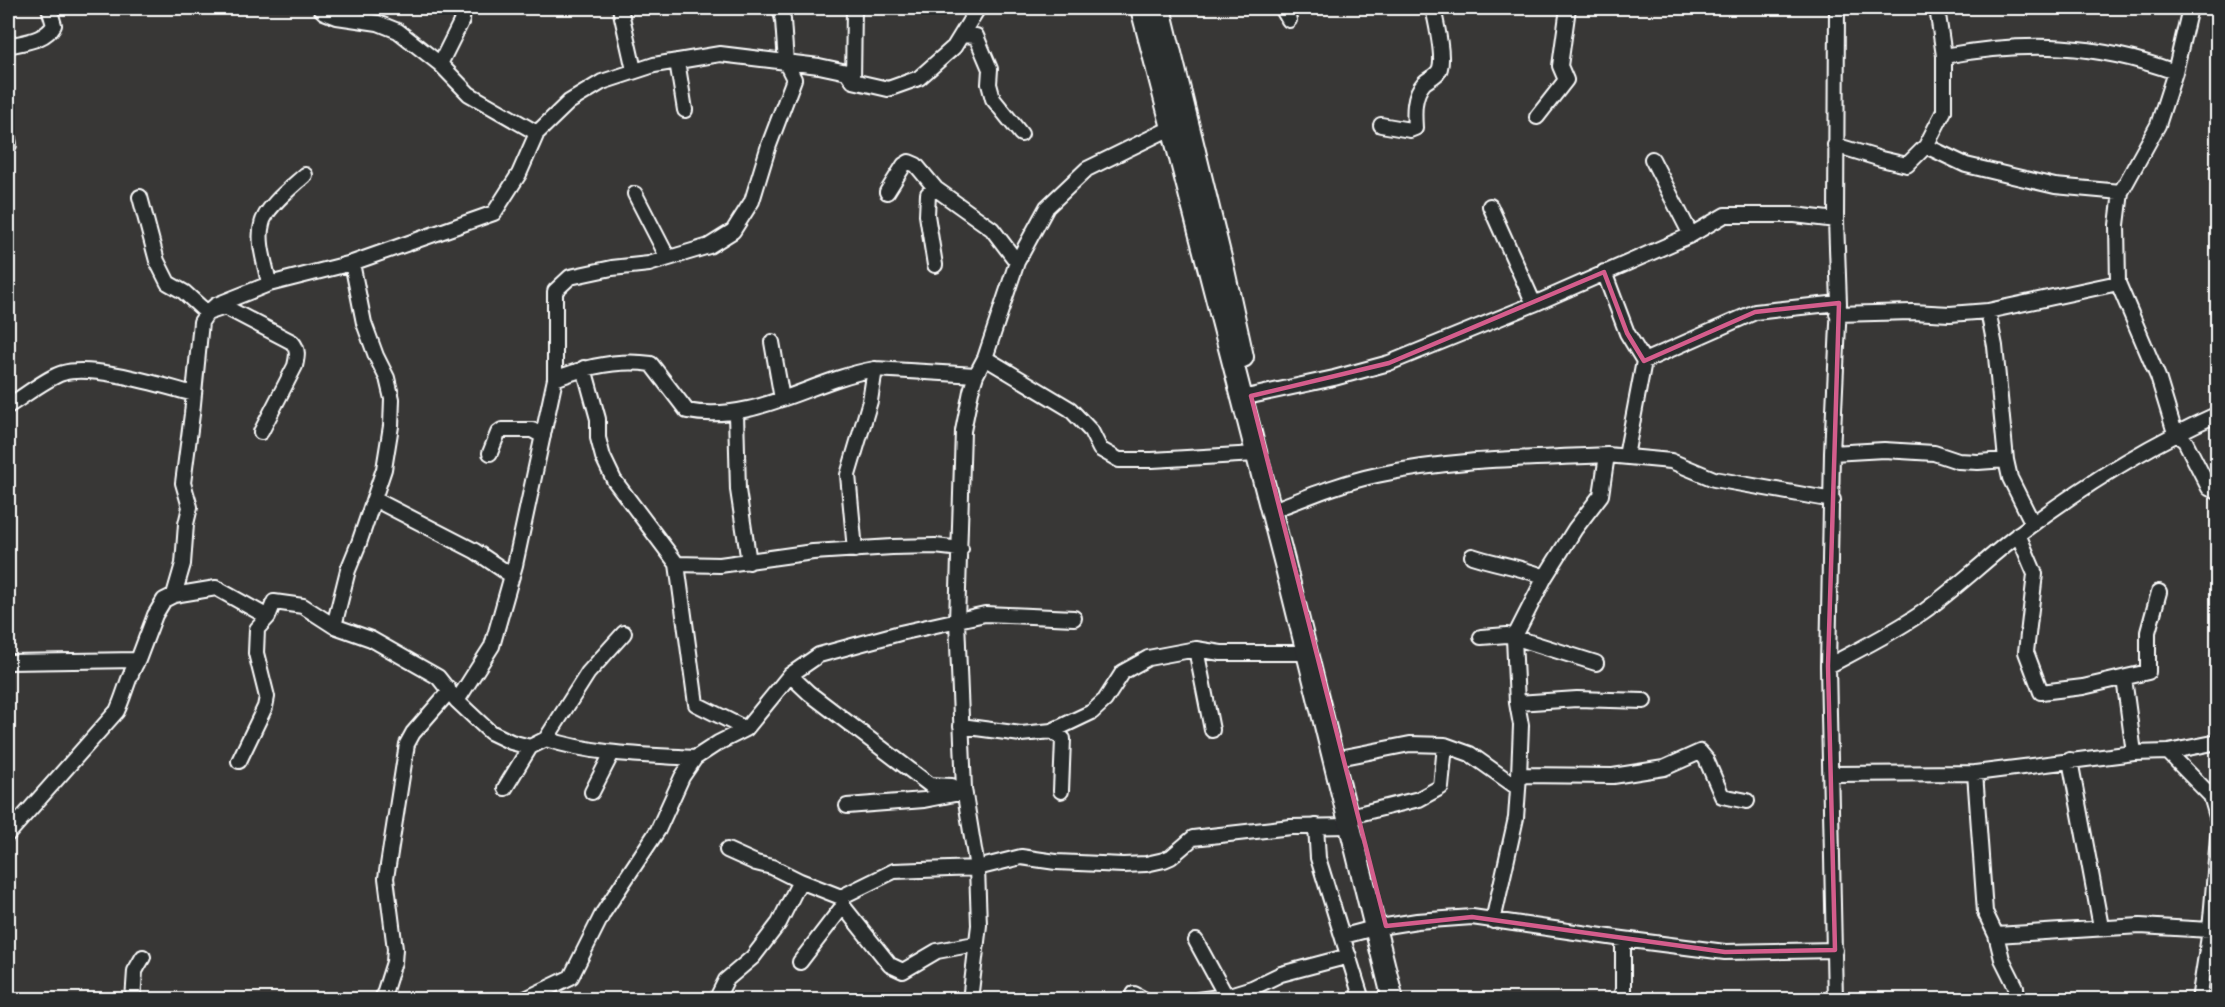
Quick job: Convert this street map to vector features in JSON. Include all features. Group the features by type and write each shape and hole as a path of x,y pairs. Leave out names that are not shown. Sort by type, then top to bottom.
{"highway":[{"path":"1141,8 1306,653 1353,820 1380,927 1403,999"},
{"path":"1160,8 1228,288 1251,396 1310,612 1344,757 1353,820"},
{"path":"1380,927 1393,999"}],"street":[{"path":"8,46 44,37 50,32 54,25 49,8"},
{"path":"320,8 337,17 378,23 398,31 440,64 469,94 537,133"},
{"path":"440,64 462,20 463,8"},
{"path":"620,8 634,70"},
{"path":"457,701 492,646 512,576 555,379 555,291 570,277 582,273 649,264 709,246 733,231 752,201 769,144 794,79 786,63 780,8"},
{"path":"853,81 854,8"},
{"path":"174,595 183,564 186,524 190,507 183,483 201,322 216,306 269,284 352,263 494,213 519,174 537,133 569,102 602,82 634,70 720,54 819,66 847,72 853,81 888,89 919,78 941,60 962,35 978,8"},
{"path":"1282,8 1289,20"},
{"path":"1381,125 1410,130 1415,128 1413,109 1422,84 1439,72 1441,66 1433,8"},
{"path":"1537,117 1566,80 1560,66 1568,8"},
{"path":"1835,999 1828,666 1838,309 1835,145 1837,8"},
{"path":"1835,145 1907,165 1926,146 1944,111 1944,56 1937,8"},
{"path":"2190,8 2175,72 2158,125 2121,192 2117,225 2118,283 2158,377 2175,433 2185,441 2209,488 2217,492"},
{"path":"962,35 976,36 990,69 989,84 993,99 1021,134"},
{"path":"1944,56 2007,47 2061,46 2148,62 2175,72"},
{"path":"677,61 685,110"},
{"path":"970,999 979,925 977,868 962,791 957,621 963,431 976,375 985,358 1017,262 1047,207 1087,169 1173,127"},
{"path":"1926,146 1966,165 2055,186 2121,192"},
{"path":"1652,159 1691,235"},
{"path":"887,192 904,165 909,162 916,165 936,189 992,229 1017,262"},
{"path":"269,284 260,239 262,222 279,199 305,175"},
{"path":"935,265 927,215 928,194 936,189"},
{"path":"635,194 668,258"},
{"path":"140,197 157,261 168,283 184,292 207,313"},
{"path":"1490,206 1534,304"},
{"path":"1251,396 1389,363 1534,304 1691,235 1725,215 1795,215 1836,220"},
{"path":"334,626 348,570 384,469 391,426 392,399 387,378 364,323 352,263"},
{"path":"1604,272 1627,333 1644,362 1626,456"},
{"path":"1644,362 1755,312 1838,309 1950,314 1988,311 2118,283"},
{"path":"207,313 225,307 292,342 297,348 295,366 261,432"},
{"path":"1988,311 1995,346 2006,460 2010,478 2033,524"},
{"path":"772,342 782,399"},
{"path":"985,358 1070,409 1091,431 1100,449 1119,460 1256,454"},
{"path":"555,379 584,368 638,362 651,364 687,411 701,414 736,413 861,371 875,369 976,375"},
{"path":"584,368 598,418 598,438 603,457 614,480 677,564 690,649 692,689 696,704 746,729"},
{"path":"855,550 848,475 870,401 875,369"},
{"path":"8,406 61,373 75,370 137,379 194,394"},
{"path":"736,413 740,513 748,562"},
{"path":"1828,666 1882,638 1923,612 2018,534 2098,477 2175,433 2217,414"},
{"path":"490,453 498,433 502,430 532,430 543,436"},
{"path":"1833,453 1884,450 1934,453 1958,461 2006,460"},
{"path":"1281,507 1327,489 1376,475 1421,467 1474,460 1607,455 1671,461 1714,478 1833,500"},
{"path":"1493,921 1514,827 1519,782 1521,725 1517,703 1514,638 1545,577 1575,529 1601,495 1607,455"},
{"path":"374,499 475,551 512,576"},
{"path":"2018,534 2035,574 2026,652 2041,692 2083,687 2148,672 2148,632 2159,592"},
{"path":"677,564 720,565 813,552 935,546 961,549"},
{"path":"1472,556 1507,567 1525,568 1545,577"},
{"path":"8,834 117,711 126,692 130,672 138,660 155,615 164,600 174,595 216,588 268,617"},
{"path":"239,761 265,707 267,697 256,653 257,629 268,617 274,602 303,606 334,626 371,639 438,677 457,701 490,732 511,742 530,747"},
{"path":"523,999 571,977 598,922 658,830 682,777 695,758 746,729 769,704 790,675 819,656 900,633 985,615 1074,618"},
{"path":"505,788 530,747 546,739 588,673 624,633"},
{"path":"1480,637 1507,635 1596,663"},
{"path":"1196,649 1212,730"},
{"path":"960,726 1021,734 1052,731 1092,712 1105,700 1123,672 1148,658 1196,649 1221,653 1306,653"},
{"path":"8,662 138,660"},
{"path":"790,675 809,693 930,785 952,786 962,791"},
{"path":"2124,678 2134,753"},
{"path":"382,999 394,962 395,949 386,878 407,744 413,733 447,694 448,688"},
{"path":"1517,703 1576,699 1644,701"},
{"path":"1052,731 1063,739 1061,791"},
{"path":"546,739 573,748 612,753 695,758"},
{"path":"1831,774 1975,773 2134,753 2168,752 2217,742"},
{"path":"1344,757 1410,744 1445,745 1470,754 1519,782 1613,776 1664,768 1700,753 1706,759 1722,796 1747,801"},
{"path":"800,962 842,901 894,872 977,868 1021,857 1056,862 1146,864 1171,857 1193,838 1316,826 1353,820 1419,798 1441,788 1445,745"},
{"path":"2168,752 2211,796 2217,820"},
{"path":"592,792 612,753"},
{"path":"2070,760 2101,927"},
{"path":"1975,773 1985,912 1996,935 2002,959 2016,987 2017,999"},
{"path":"847,806 924,800 962,791"},
{"path":"1316,826 1318,858 1362,999"},
{"path":"2199,999 2211,965 2210,930 2217,837"},
{"path":"727,850 756,863 772,867 842,901 890,964 903,971 937,951 975,944"},
{"path":"716,999 726,980 753,957 778,923 800,881"},
{"path":"1344,936 1417,921 1472,916 1493,921 1725,952 1834,950"},
{"path":"1996,935 2140,926 2210,930"},
{"path":"1620,999 1623,989 1623,939"},
{"path":"1196,941 1226,996"},
{"path":"1198,999 1226,996 1252,988 1281,974 1349,956"},
{"path":"133,999 135,971 143,957"}],"highlighted area":[{"path":"1604,272 1627,333 1644,361 1755,312 1839,303 1828,666 1835,950 1725,952 1472,917 1386,926 1251,396 1389,363"}]}
